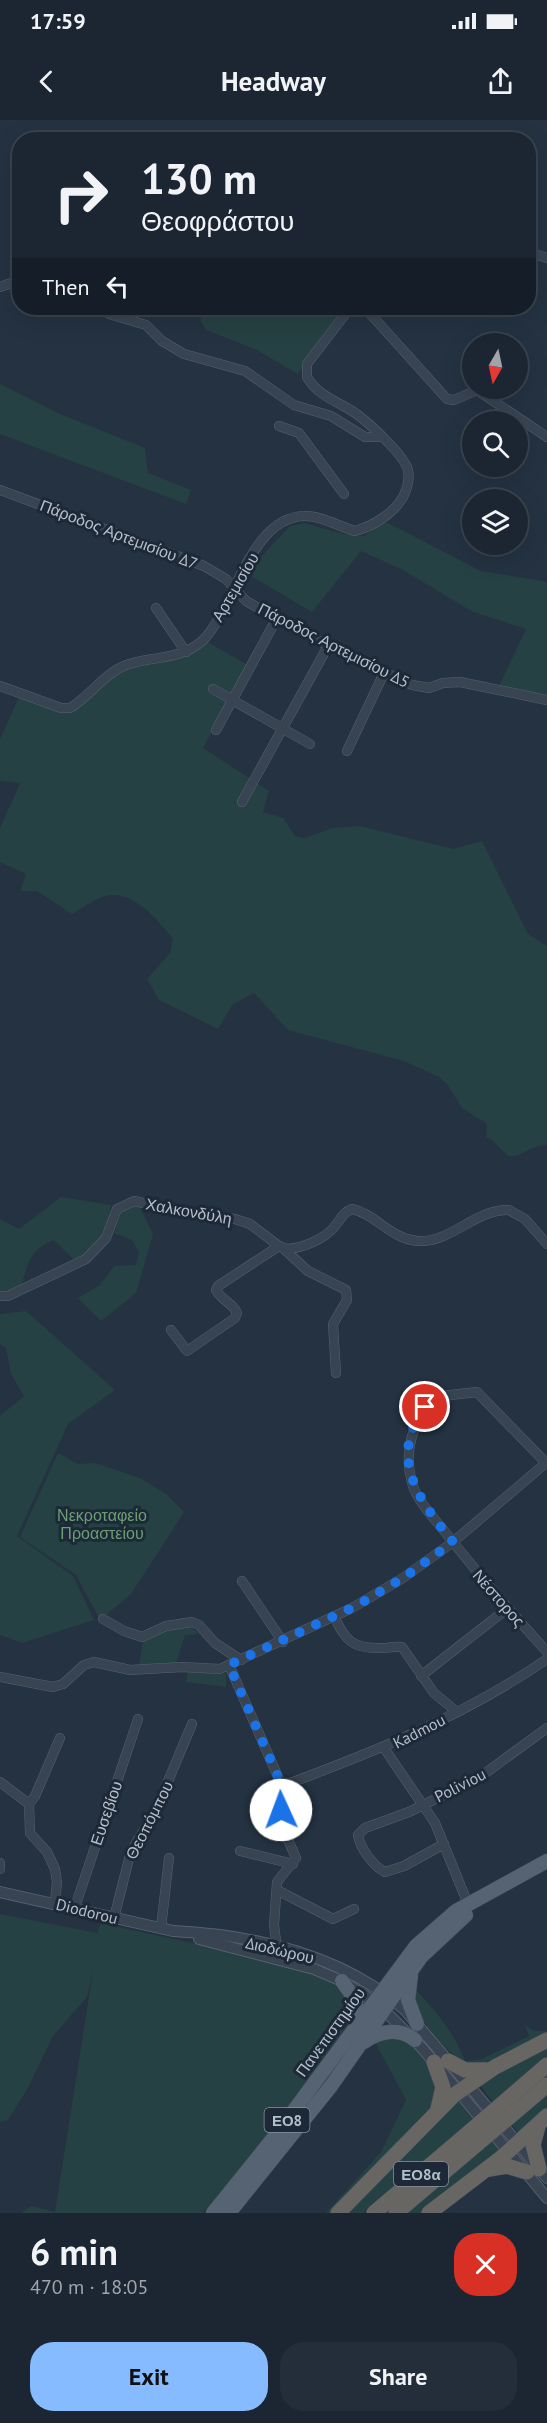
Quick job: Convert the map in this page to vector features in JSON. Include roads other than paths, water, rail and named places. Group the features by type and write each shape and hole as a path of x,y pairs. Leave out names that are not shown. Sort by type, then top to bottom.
{"highway":[{"path":"338,2213 463,2088 495,2067 547,2040"},
{"path":"435,2114 440,2104 443,2087 441,2062 470,2071 495,2067"},
{"name":"ΕΟ8α","path":"374,2213 471,2139 515,2102 547,2065"},
{"name":"ΕΟ8α","path":"515,2102 547,2085"},
{"path":"429,2213 513,2147 543,2120"},
{"path":"481,2173 502,2166 538,2173 533,2145 543,2120"},
{"name":"ΕΟ8α","path":"396,2213 471,2139"}],"main road":[{"name":"Πανεπιστημίου","path":"229,2213 362,2044 382,2000 426,1935 468,1904 493,1893 547,1861"},
{"name":"Πανεπιστημίου","path":"213,2213 275,2136 356,2025 443,1934 493,1893"},
{"path":"416,1964 408,1994 410,2009 417,2024"},
{"path":"342,1981 357,2003 356,2025"},
{"path":"362,2044 378,2034 391,2031 403,2033 415,2040"}],"street":[{"path":"111,315 146,325 162,341 184,354 245,371 294,405 331,417 365,437 380,437"},
{"name":"Αρτεμισίου","path":"0,686 68,709 117,669 186,652 206,638 242,569 265,538 286,519 308,516 355,531 383,518 393,509 407,488 408,469 401,457 360,416 324,397 307,377 307,364 345,315"},
{"path":"371,315 447,399 454,400 474,391 480,391 547,437"},
{"path":"279,426 299,434 345,494"},
{"name":"Πάροδος Αρτεμισίου Δ7","path":"0,490 181,556 216,573 233,587"},
{"name":"Πάροδος Αρτεμισίου Δ5","path":"233,587 246,601 328,646 384,673 422,688 460,682 547,700"},
{"path":"156,608 186,652"},
{"path":"216,730 277,618"},
{"path":"242,802 328,646"},
{"path":"347,751 384,673"},
{"path":"213,689 310,744"},
{"name":"Χαλκονδύλη","path":"0,1296 8,1296 86,1259 106,1238 117,1209 128,1202 243,1221 282,1248 308,1271 346,1290 347,1300 333,1324 336,1373"},
{"path":"171,1330 187,1351 235,1318 237,1313 235,1309 218,1295 216,1290 218,1286 282,1248 300,1247 319,1239 334,1228 344,1213 352,1209 394,1234 407,1239 425,1241 440,1239 484,1216 509,1210 525,1219 547,1244"},
{"name":"Νέστορος","path":"547,1463 480,1393 433,1397 418,1417 408,1448 412,1484 426,1508 547,1652"},
{"path":"0,1677 53,1687 66,1682 81,1667 92,1662 137,1671 182,1667 216,1670 229,1665 283,1642 380,1593 453,1542 547,1463"},
{"path":"242,1581 283,1642"},
{"path":"421,1676 508,1608"},
{"path":"334,1616 345,1638 351,1643 374,1648 402,1647 434,1693 457,1712"},
{"path":"103,1619 124,1631 142,1636 166,1626 192,1622 199,1625 218,1646 241,1660"},
{"name":"Kadmou","path":"282,1786 384,1748 516,1681 547,1659"},
{"path":"229,1665 282,1786 282,1826 296,1855 293,1864 280,1875 277,1890 274,1924 277,1952 382,2000 417,2024 441,2062 538,2173 547,2198"},
{"name":"Ευσεβίου","path":"75,1907 138,1719"},
{"name":"Θεοπόμπου","path":"114,1918 131,1851 156,1810 192,1724"},
{"name":"Poliviou","path":"444,1844 404,1866 385,1872 378,1867 359,1843 359,1831 409,1812 480,1778 547,1728"},
{"path":"55,1902 57,1881 55,1869 47,1852 31,1834 29,1804 35,1796 60,1738"},
{"path":"384,1748 422,1804 444,1844 468,1904"},
{"path":"0,1782 29,1804"},
{"path":"240,1851 293,1864"},
{"path":"161,1928 169,1858"},
{"path":"0,1863 0,1869"},
{"path":"277,1890 333,1920 354,1909"},
{"name":"Diodorou","path":"0,1892 55,1902 173,1931"},
{"name":"Διοδώρου","path":"173,1931 319,1958 382,2000"},
{"path":"382,2000 415,2040 441,2062"}],"park label":[{"name":"Νεκροταφείο Προαστείου","path":"102,1524"}]}
